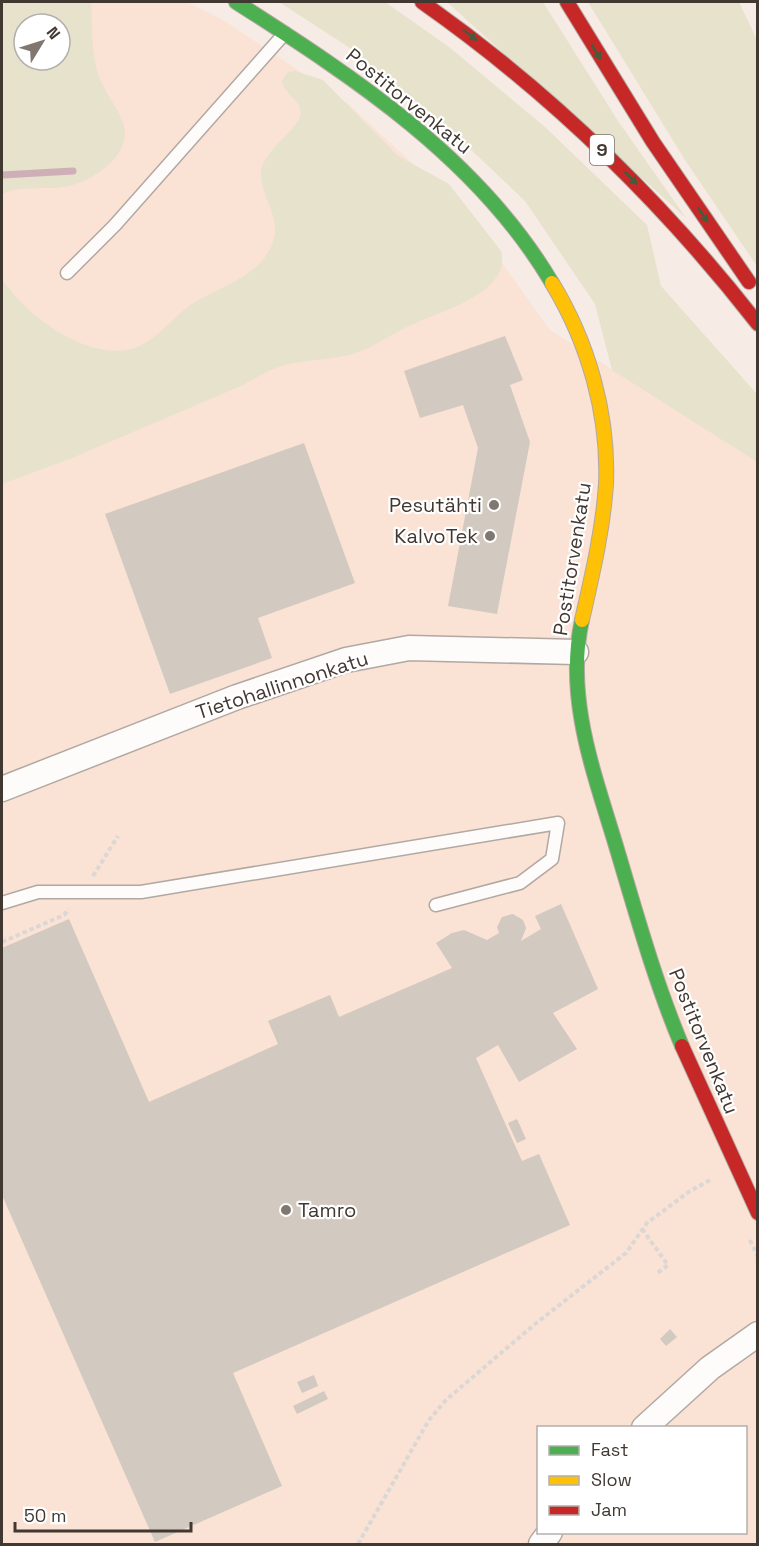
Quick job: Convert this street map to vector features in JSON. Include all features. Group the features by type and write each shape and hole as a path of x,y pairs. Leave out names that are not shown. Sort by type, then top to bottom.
{"main road":[{"name":"Postitorvenkatu","path":"236,2 286,33 377,96 464,171 525,236 552,276 575,319 590,355 599,391 606,467 603,513 576,652 582,720 660,989 758,1213"},
{"name":"9","path":"422,2 469,34 618,165 693,243 758,324"},
{"path":"567,2 653,142 758,294"}],"street":[{"name":"Tietohallinnonkatu","path":"2,789 237,697 346,660 409,648 576,652"},
{"path":"646,1426 710,1368 758,1334"}],"lane":[{"path":"67,273 115,225 286,33"},
{"path":"2,903 38,891 141,892 558,823 552,859 520,884 436,905"}],"path":[{"path":"358,1545 438,1408 535,1324 626,1253 641,1229 678,1199 721,1174"},
{"path":"641,1229 668,1265 656,1274"}],"shaded area":[{"path":"2,2 187,2 223,20 347,103 467,214 550,330 757,462 757,1544 2,1544"},
{"path":"2,2 91,2 92,38 98,74 123,123 125,134 119,153 105,168 78,183 69,186 11,191 2,194"},
{"path":"279,2 385,2 449,47 545,127 647,225 661,286 757,394 757,462 612,370 595,304 525,201 442,122 347,46"},
{"path":"447,2 543,2 618,121 686,218"},
{"path":"588,2 739,2 757,40 757,266 685,160"},
{"path":"295,71 323,80 398,156 449,184 501,251 502,265 496,278 472,298 406,327 363,350 348,355 297,362 276,368 243,385 72,458 2,484 2,279 27,308 62,334 82,344 102,350 122,351 140,346 189,306 247,274 264,259 274,239 274,221 263,185 262,167 271,151 297,123 301,115 299,105 286,90 282,81 288,72"}],"building":[{"path":"505,336 523,380 510,385 530,442 497,614 448,606 478,448 463,405 420,418 404,371"},
{"path":"304,443 355,583 258,618 272,658 170,694 105,514"},
{"name":"Tamro","path":"561,904 598,989 553,1013 577,1049 519,1082 498,1045 476,1058 522,1161 539,1154 570,1225 233,1373 282,1486 155,1542 2,1195 2,948 69,919 149,1102 278,1044 268,1021 330,995 339,1017 452,968 436,943 452,933 464,930 487,940 499,933 497,927 502,917 513,914 523,920 526,928 521,941 541,929 535,916"},
{"path":"517,1119 526,1139 517,1143 508,1123"},
{"path":"670,1329 677,1337 666,1346 660,1339"},
{"path":"314,1375 318,1386 302,1393 297,1382"},
{"path":"324,1391 328,1399 297,1414 293,1406"}],"waterway":[{"path":"2,175 73,171"}],"traffic: fast":[{"path":"236,2 325,61 411,124 489,197 522,238 552,283"},
{"path":"582,620 577,680 586,740 601,798 648,952 682,1046"}],"traffic: slow":[{"path":"552,283 586,354 594,379 604,431 605,501 597,553 582,620"}],"traffic: jam":[{"path":"422,2 515,73 602,151 683,234 758,324"},
{"path":"567,2 653,142 749,282"},
{"path":"682,1046 758,1213"}],"place":[{"name":"Pesutähti","path":"494,505"},
{"name":"KalvoTek","path":"490,536"},
{"name":"Tamro","path":"286,1210"}]}
